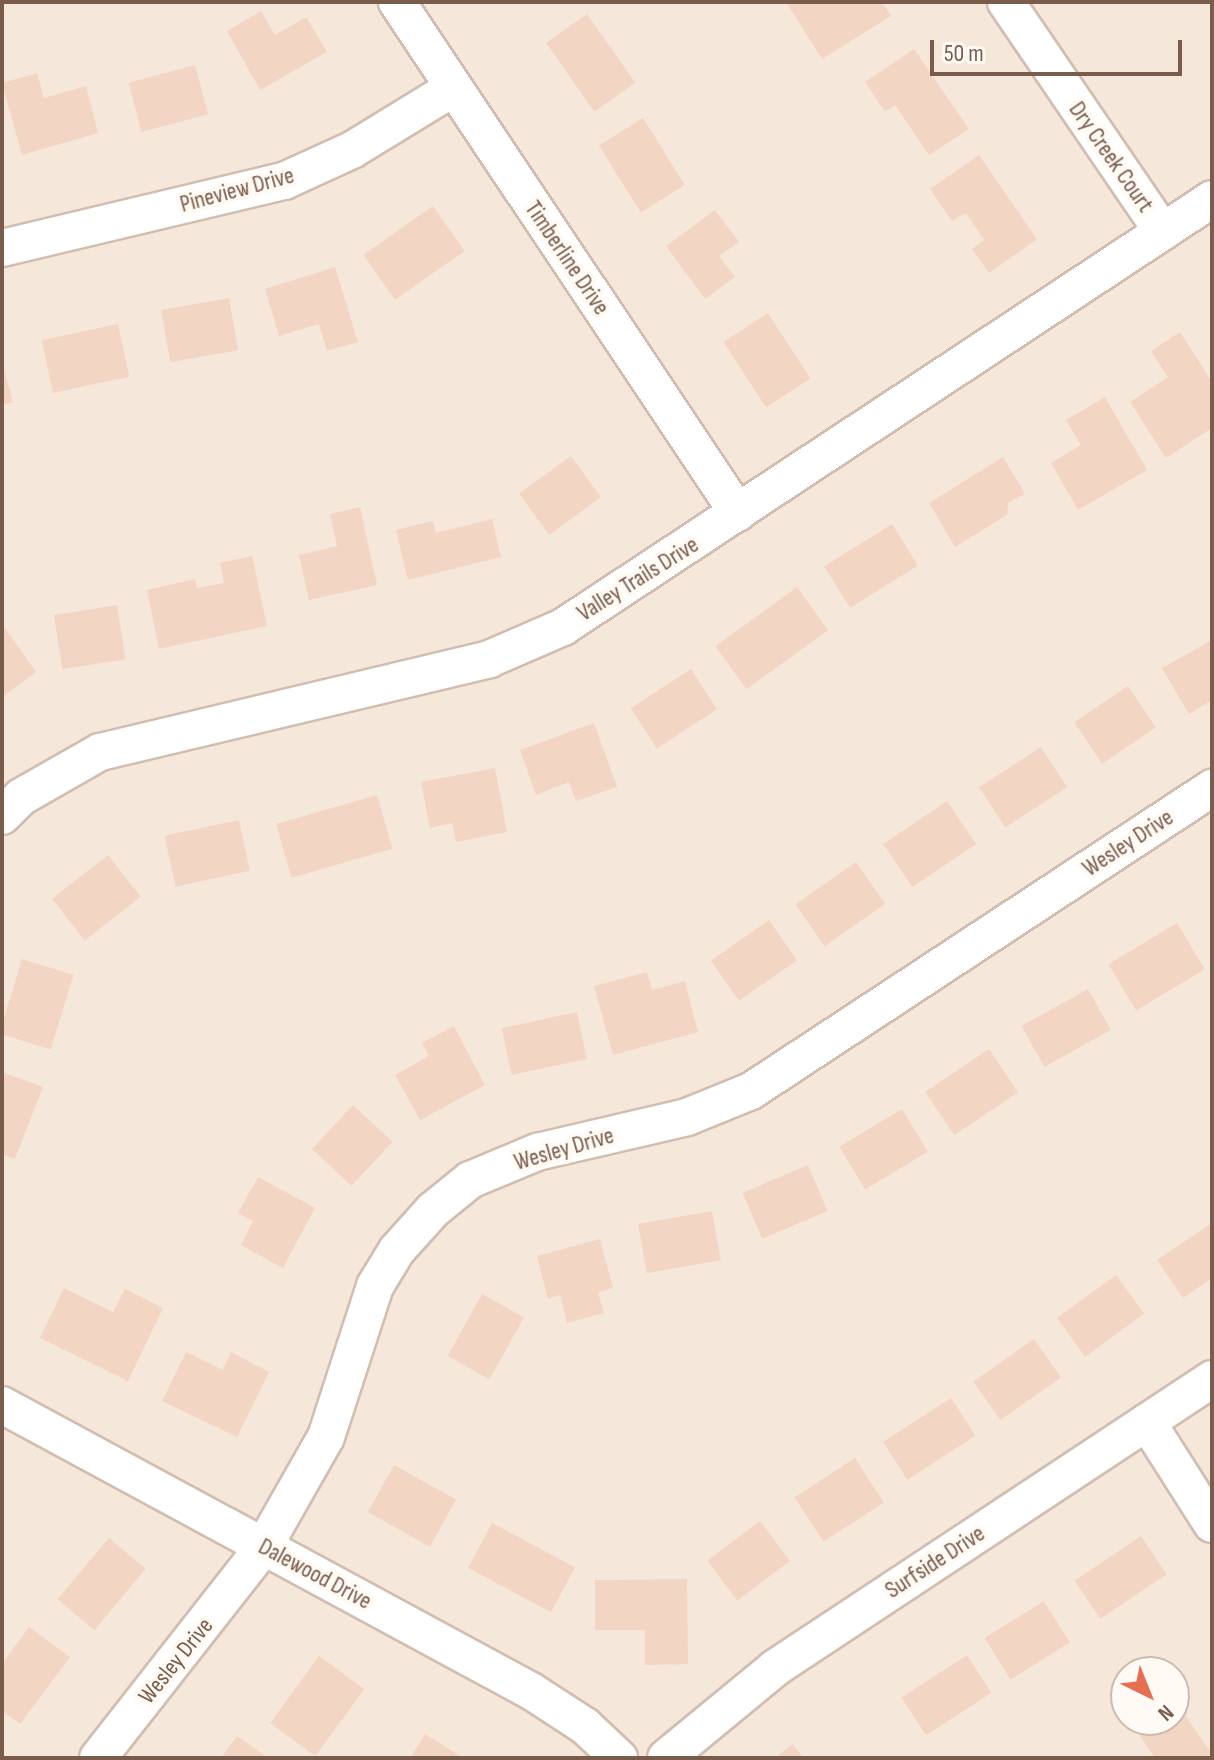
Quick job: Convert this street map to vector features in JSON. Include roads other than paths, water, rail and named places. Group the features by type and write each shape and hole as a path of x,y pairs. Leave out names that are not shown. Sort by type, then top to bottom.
{"street":[{"name":"Timberline Drive","path":"397,2 738,513"},
{"name":"Dry Creek Court","path":"1006,2 1163,232"},
{"name":"Pineview Drive","path":"2,248 284,181 352,150 453,88"},
{"name":"Valley Trails Drive","path":"2,816 60,772 100,752 525,646 738,513 1212,199"},
{"name":"Wesley Drive","path":"98,1758 264,1546 326,1437 375,1286 397,1250 470,1180 537,1152 687,1117 751,1091 1212,788"},
{"name":"Surfside Drive","path":"666,1758 775,1668 1212,1379"},
{"name":"Dalewood Drive","path":"2,1405 531,1691 585,1726 619,1758"},
{"path":"1147,1422 1212,1524"}]}
